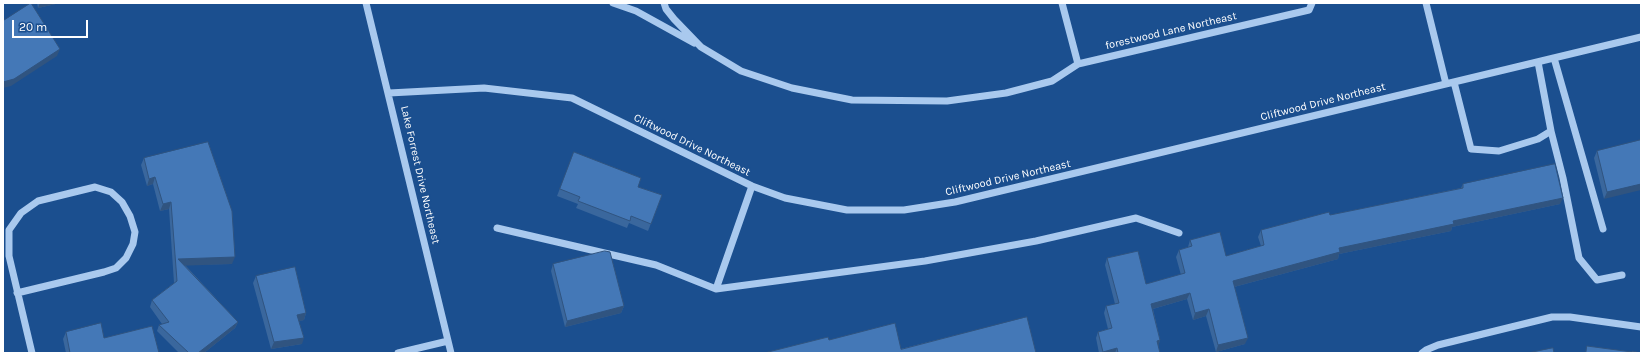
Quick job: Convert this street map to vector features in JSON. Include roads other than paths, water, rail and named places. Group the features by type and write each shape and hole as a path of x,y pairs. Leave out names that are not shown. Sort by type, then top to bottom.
{"street":[{"name":"Lake Forrest Drive Northeast","path":"366,3 451,353"},
{"path":"613,3 636,11 701,47"},
{"name":"forestwood Lane Northeast","path":"664,3 666,9 674,19 701,47 741,71 792,88 852,100 947,101 1006,92 1052,81 1078,64 1309,10 1312,3"},
{"path":"1062,3 1078,64"},
{"path":"1426,3 1471,149 1499,152 1538,139 1551,131"},
{"name":"Cliftwood Drive Northeast","path":"389,93 484,88 572,98 752,186 786,198 847,210 904,210 962,201 1641,37"},
{"path":"1554,58 1603,229"},
{"path":"1538,62 1551,131 1563,178 1580,258 1598,280 1622,275"},
{"path":"716,289 752,186"},
{"path":"17,293 116,268 126,258 133,244 135,232 130,216 122,202 111,192 95,187 38,201 21,212 9,230 9,256 17,293 32,353"},
{"path":"497,228 656,265 716,289 925,261 1036,241 1136,218 1179,233"},
{"path":"1422,353 1438,345 1552,317 1570,316 1641,327"},
{"path":"398,353 448,341"}]}
